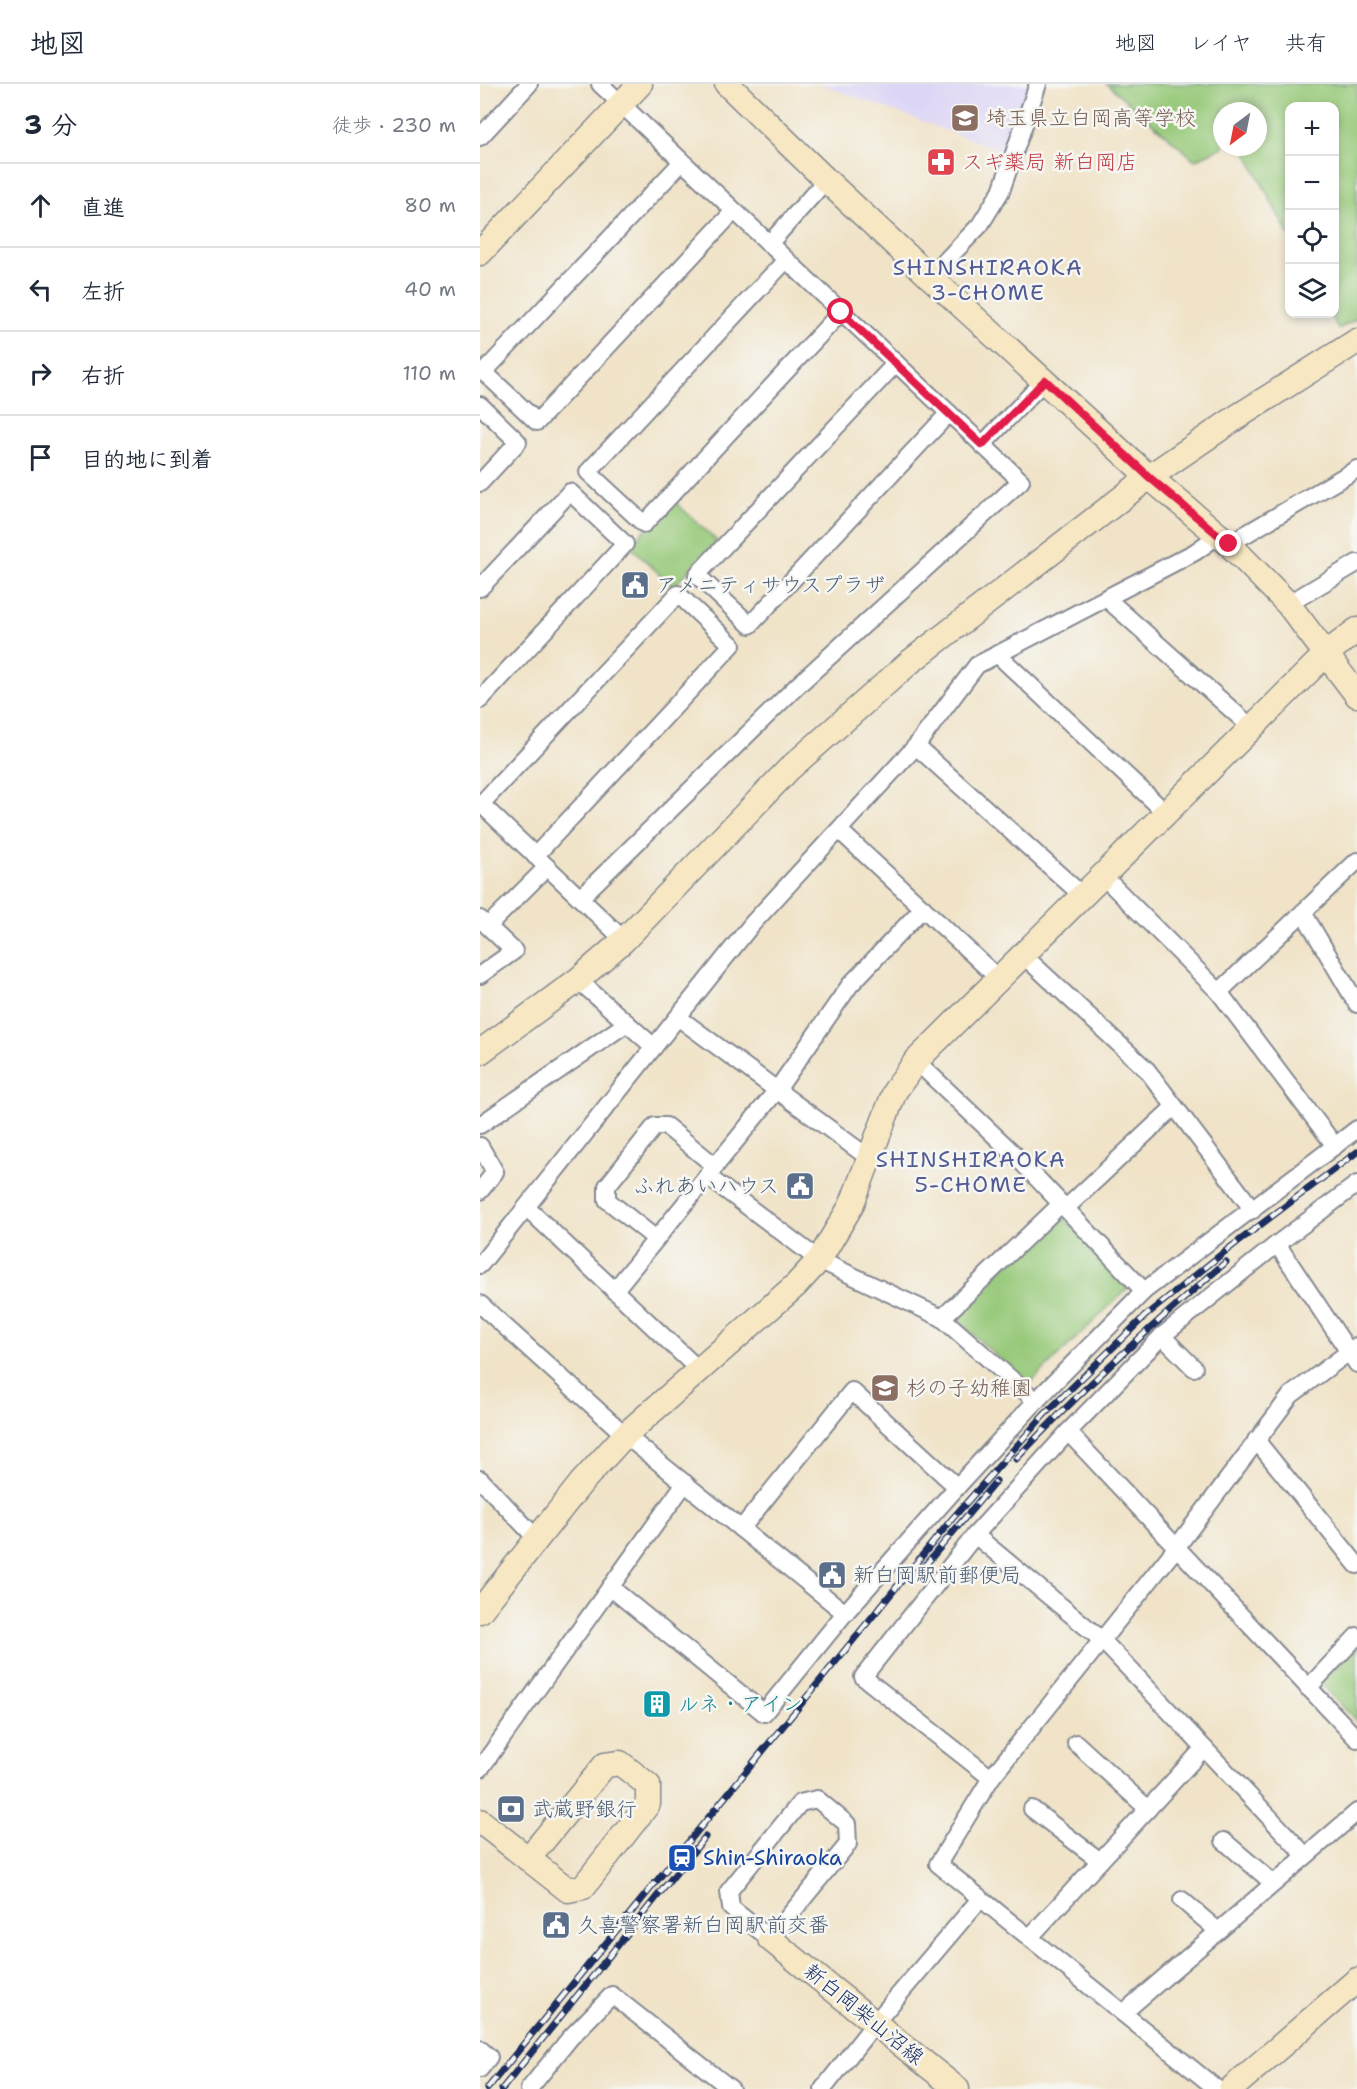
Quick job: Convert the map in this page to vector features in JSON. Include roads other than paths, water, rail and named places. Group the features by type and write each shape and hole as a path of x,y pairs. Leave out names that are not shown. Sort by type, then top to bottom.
{"street":[{"path":"480,137 530,84"},
{"path":"580,898 797,686 1021,481 600,84"},
{"path":"480,253 640,84"},
{"path":"727,84 930,277 1149,477 1224,540 1288,604 1357,695"},
{"path":"930,277 980,225 1000,191 1038,84"},
{"path":"682,162 484,372 537,422 734,211"},
{"path":"769,244 826,180"},
{"path":"786,260 588,472 644,524 841,312"},
{"path":"480,1052 578,980 624,940 789,770 910,662 1149,477 1237,417 1357,341"},
{"path":"896,363 697,575 750,625 949,413"},
{"path":"982,445 1045,380"},
{"path":"480,405 518,442 480,483"},
{"path":"480,1264 753,924 916,746 977,665 1195,552 1224,540 1357,469"},
{"path":"480,588 570,492 625,544 480,700"},
{"path":"1288,604 1357,563"},
{"path":"480,975 514,951 484,923 541,861 732,645 678,594 480,804 541,861 624,940"},
{"path":"1106,598 1251,727"},
{"path":"480,1611 582,1482 625,1435 796,1285 819,1260 851,1206 895,1091 915,1061 1251,727 1327,653 1357,630"},
{"path":"997,654 1165,812"},
{"path":"916,746 1083,896"},
{"path":"840,831 998,978"},
{"path":"1220,992 1357,861"},
{"path":"1103,876 1220,992 1335,1146"},
{"path":"614,1291 777,1090 850,985 923,908"},
{"path":"1304,914 1357,1004"},
{"path":"1023,954 1147,1070 1253,1210"},
{"path":"578,980 654,1047"},
{"path":"679,1018 869,1158"},
{"path":"480,1125 627,1023"},
{"path":"915,1061 1012,1152 1144,1291"},
{"path":"942,1318 1174,1107"},
{"path":"656,1239 607,1200 607,1186 655,1126 666,1126 711,1171 819,1260 942,1318 1036,1401"},
{"path":"610,1587 764,1713 845,1613 957,1487 1036,1401 1144,1291 1357,1129"},
{"path":"480,1146 495,1172 480,1191"},
{"path":"991,1778 863,1677 975,1535 1068,1432 1162,1336 1277,1244 1357,1184"},
{"path":"526,1208 699,1370"},
{"path":"1217,2089 938,1864 991,1778 1176,1548 1291,1395 1354,1354 1277,1244"},
{"path":"480,1304 625,1435 845,1613"},
{"path":"1162,1336 1194,1368"},
{"path":"741,1529 852,1391 957,1487"},
{"path":"1068,1432 1357,1739"},
{"path":"1256,1440 1357,1565"},
{"path":"480,1479 537,1539"},
{"path":"480,1769 685,1483"},
{"path":"975,1535 1102,1640 1305,1855"},
{"path":"1308,1688 1357,1636"},
{"path":"1076,1743 1148,1809"},
{"path":"1030,1937 1204,1748"},
{"path":"480,1821 528,1859 568,1890 583,1887 648,1804 648,1785 620,1763 605,1765 528,1859"},
{"path":"817,1799 847,1824 848,1844 770,1939 731,1908 729,1892 800,1803 817,1799"},
{"path":"1032,1809 1100,1862"},
{"path":"1124,2013 1357,1812"},
{"path":"1224,1841 1273,1883"},
{"path":"823,2089 875,2023 980,1899"},
{"path":"1182,1900 1218,1931"},
{"name":"新白岡柴山沼線","path":"770,1939 957,2089"},
{"path":"1231,2089 1357,1980"},
{"path":"529,2089 570,2038 612,1995 731,2089"},
{"path":"480,2049 489,2057 480,2069"}],"railway":[{"path":"487,2089 952,1519 1044,1415 1145,1316 1223,1253 1357,1152"},
{"path":"1016,1459 1118,1358 1226,1262"},
{"path":"922,1569 996,1481"},
{"path":"502,2089 705,1837"}],"place":[{"name":"埼玉県立白岡高等学校","path":"965,118"},
{"name":"スギ薬局 新白岡店","path":"941,162"},
{"name":"アメニティサウスプラザ","path":"635,585"},
{"name":"ふれあいハウス","path":"800,1186"},
{"name":"杉の子幼稚園","path":"885,1388"},
{"name":"新白岡駅前郵便局","path":"832,1575"},
{"name":"ルネ・アイン","path":"657,1704"},
{"name":"武蔵野銀行","path":"511,1809"},
{"name":"Shin-Shiraoka","path":"682,1858"},
{"name":"久喜警察署新白岡駅前交番","path":"556,1925"}],"district":[{"name":"SHINSHIRAOKA 3-CHOME","path":"988,280"},
{"name":"SHINSHIRAOKA 5-CHOME","path":"971,1172"}]}
